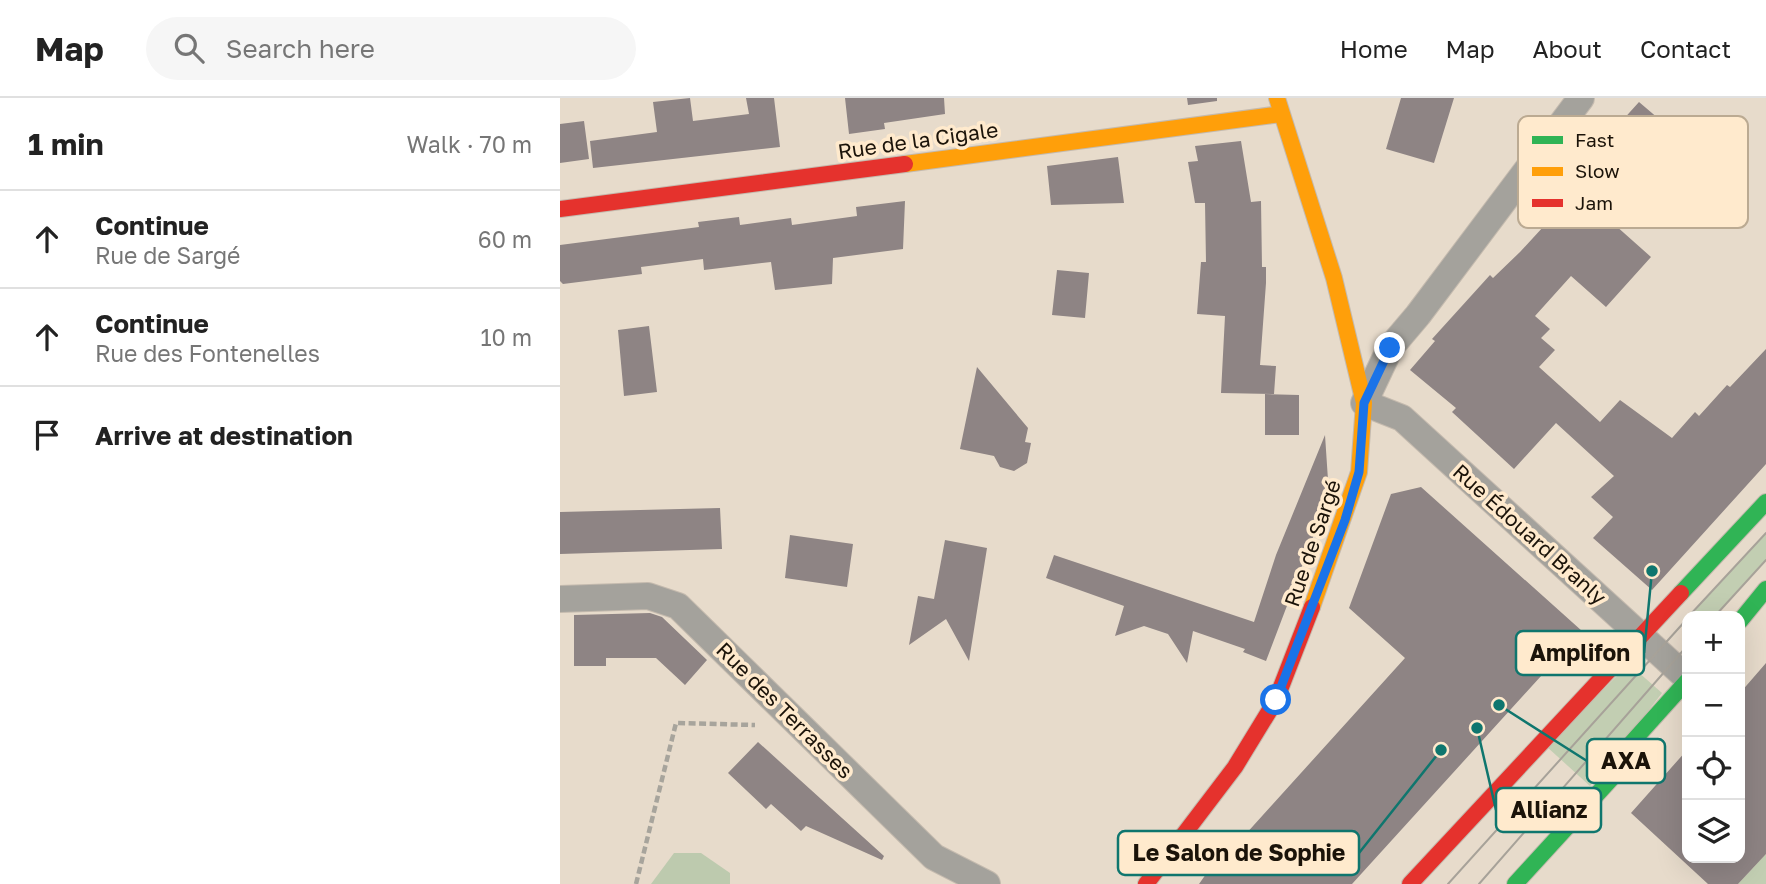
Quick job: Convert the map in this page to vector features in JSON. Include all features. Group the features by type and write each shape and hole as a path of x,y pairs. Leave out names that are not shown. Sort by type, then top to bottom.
{"street":[{"path":"1567,116 1581,98"},
{"name":"Rue de Sargé","path":"1146,884 1235,767 1276,700 1345,520 1359,472 1364,403 1334,278 1293,142 1279,106"},
{"name":"Rue de la Cigale","path":"560,209 1279,106"},
{"path":"1364,403 1390,348 1518,182"},
{"name":"Rue Édouard Branly","path":"1364,403 1402,418 1682,674"},
{"path":"1410,884 1766,502"},
{"path":"1745,615 1766,589"},
{"name":"Rue des Terrasses","path":"560,599 648,596 678,606 934,857 987,884"},
{"path":"1516,884 1611,779 1624,751 1682,685"}],"path":[{"path":"636,884 676,723 801,726"}],"green space":[{"path":"1766,533 1766,560 1720,611 1695,610"},
{"path":"1629,664 1662,693 1590,786 1546,746"},
{"path":"674,853 701,853 730,873 730,884 651,884"},
{"path":"1766,854 1766,884 1738,884"}],"building":[{"path":"690,98 693,121 749,114 746,98 774,98 780,147 593,168 590,141 657,132 653,102"},
{"path":"845,98 944,98 945,114 884,123 885,129 849,134"},
{"path":"1187,98 1217,98 1217,101 1188,105"},
{"path":"1401,98 1454,98 1434,163 1386,149"},
{"path":"1639,102 1655,116 1626,116"},
{"path":"584,121 589,159 560,163 560,124"},
{"path":"1241,141 1251,202 1261,201 1262,267 1266,267 1266,283 1260,365 1276,366 1274,394 1221,393 1225,316 1197,314 1201,262 1206,262 1205,203 1195,203 1188,162 1198,161 1195,146"},
{"path":"1118,157 1124,203 1051,205 1047,166"},
{"path":"905,201 903,249 833,258 832,284 775,290 771,262 704,270 703,259 641,267 642,274 563,284 560,281 560,245 699,227 698,222 739,217 740,225 791,218 792,225 857,216 856,207"},
{"path":"1542,228 1618,228 1651,257 1606,307 1571,276 1535,316 1550,329 1541,338 1555,350 1539,367 1600,422 1620,400 1672,438 1695,412 1699,416 1727,385 1730,387 1766,349 1766,464 1652,590 1593,538 1613,517 1591,497 1614,476 1556,423 1514,469 1452,412 1456,408 1410,370 1435,341 1432,339 1490,275 1493,278"},
{"path":"1057,270 1089,273 1085,318 1052,315"},
{"path":"649,326 657,392 624,396 618,330"},
{"path":"977,367 1028,428 1025,442 1031,443 1027,463 1014,471 1000,467 994,456 960,449"},
{"path":"1265,394 1299,395 1299,435 1265,435"},
{"path":"1325,435 1329,495 1266,661 1243,652 1245,649 1193,631 1187,663 1168,634 1144,626 1115,636 1124,606 1046,578 1054,555 1254,622 1276,555"},
{"path":"1421,487 1582,631 1352,884 1199,884 1237,830 1244,836 1405,658 1349,608 1391,494"},
{"path":"720,508 722,549 560,554 560,512"},
{"path":"790,535 853,544 847,587 785,578"},
{"path":"945,540 987,548 969,661 946,619 909,645 918,596 934,599"},
{"path":"650,613 662,617 707,660 685,685 656,658 606,658 606,666 574,666 574,615"},
{"path":"1766,663 1766,854 1738,884 1708,884 1685,863 1745,863 1745,687"},
{"path":"758,742 884,856 882,860 806,826 801,831 771,804 766,809 728,773"},
{"path":"1682,756 1682,860 1631,813"}],"tram line":[{"path":"1694,611 1766,533"},
{"path":"1720,611 1766,560"},
{"path":"1448,884 1682,625"},
{"path":"1479,884 1682,652"}],"traffic: fast":[{"path":"1681,593 1766,502"},
{"path":"1745,615 1766,589"},
{"path":"1515,884 1611,779 1624,751 1682,687"}],"traffic: slow":[{"path":"1277,98 1334,278 1364,403 1359,472 1312,607"},
{"path":"905,164 1281,114"}],"traffic: jam":[{"path":"560,209 905,164"},
{"path":"1410,884 1681,593"},
{"path":"1146,884 1235,767 1276,700 1312,607"}],"place":[{"name":"Amplifon","path":"1652,571"},
{"name":"AXA","path":"1499,705"},
{"name":"Allianz","path":"1477,728"},
{"name":"Le Salon de Sophie","path":"1441,750"}],"route":[{"path":"1276,700 1345,520 1359,472 1364,403 1390,348"}]}
